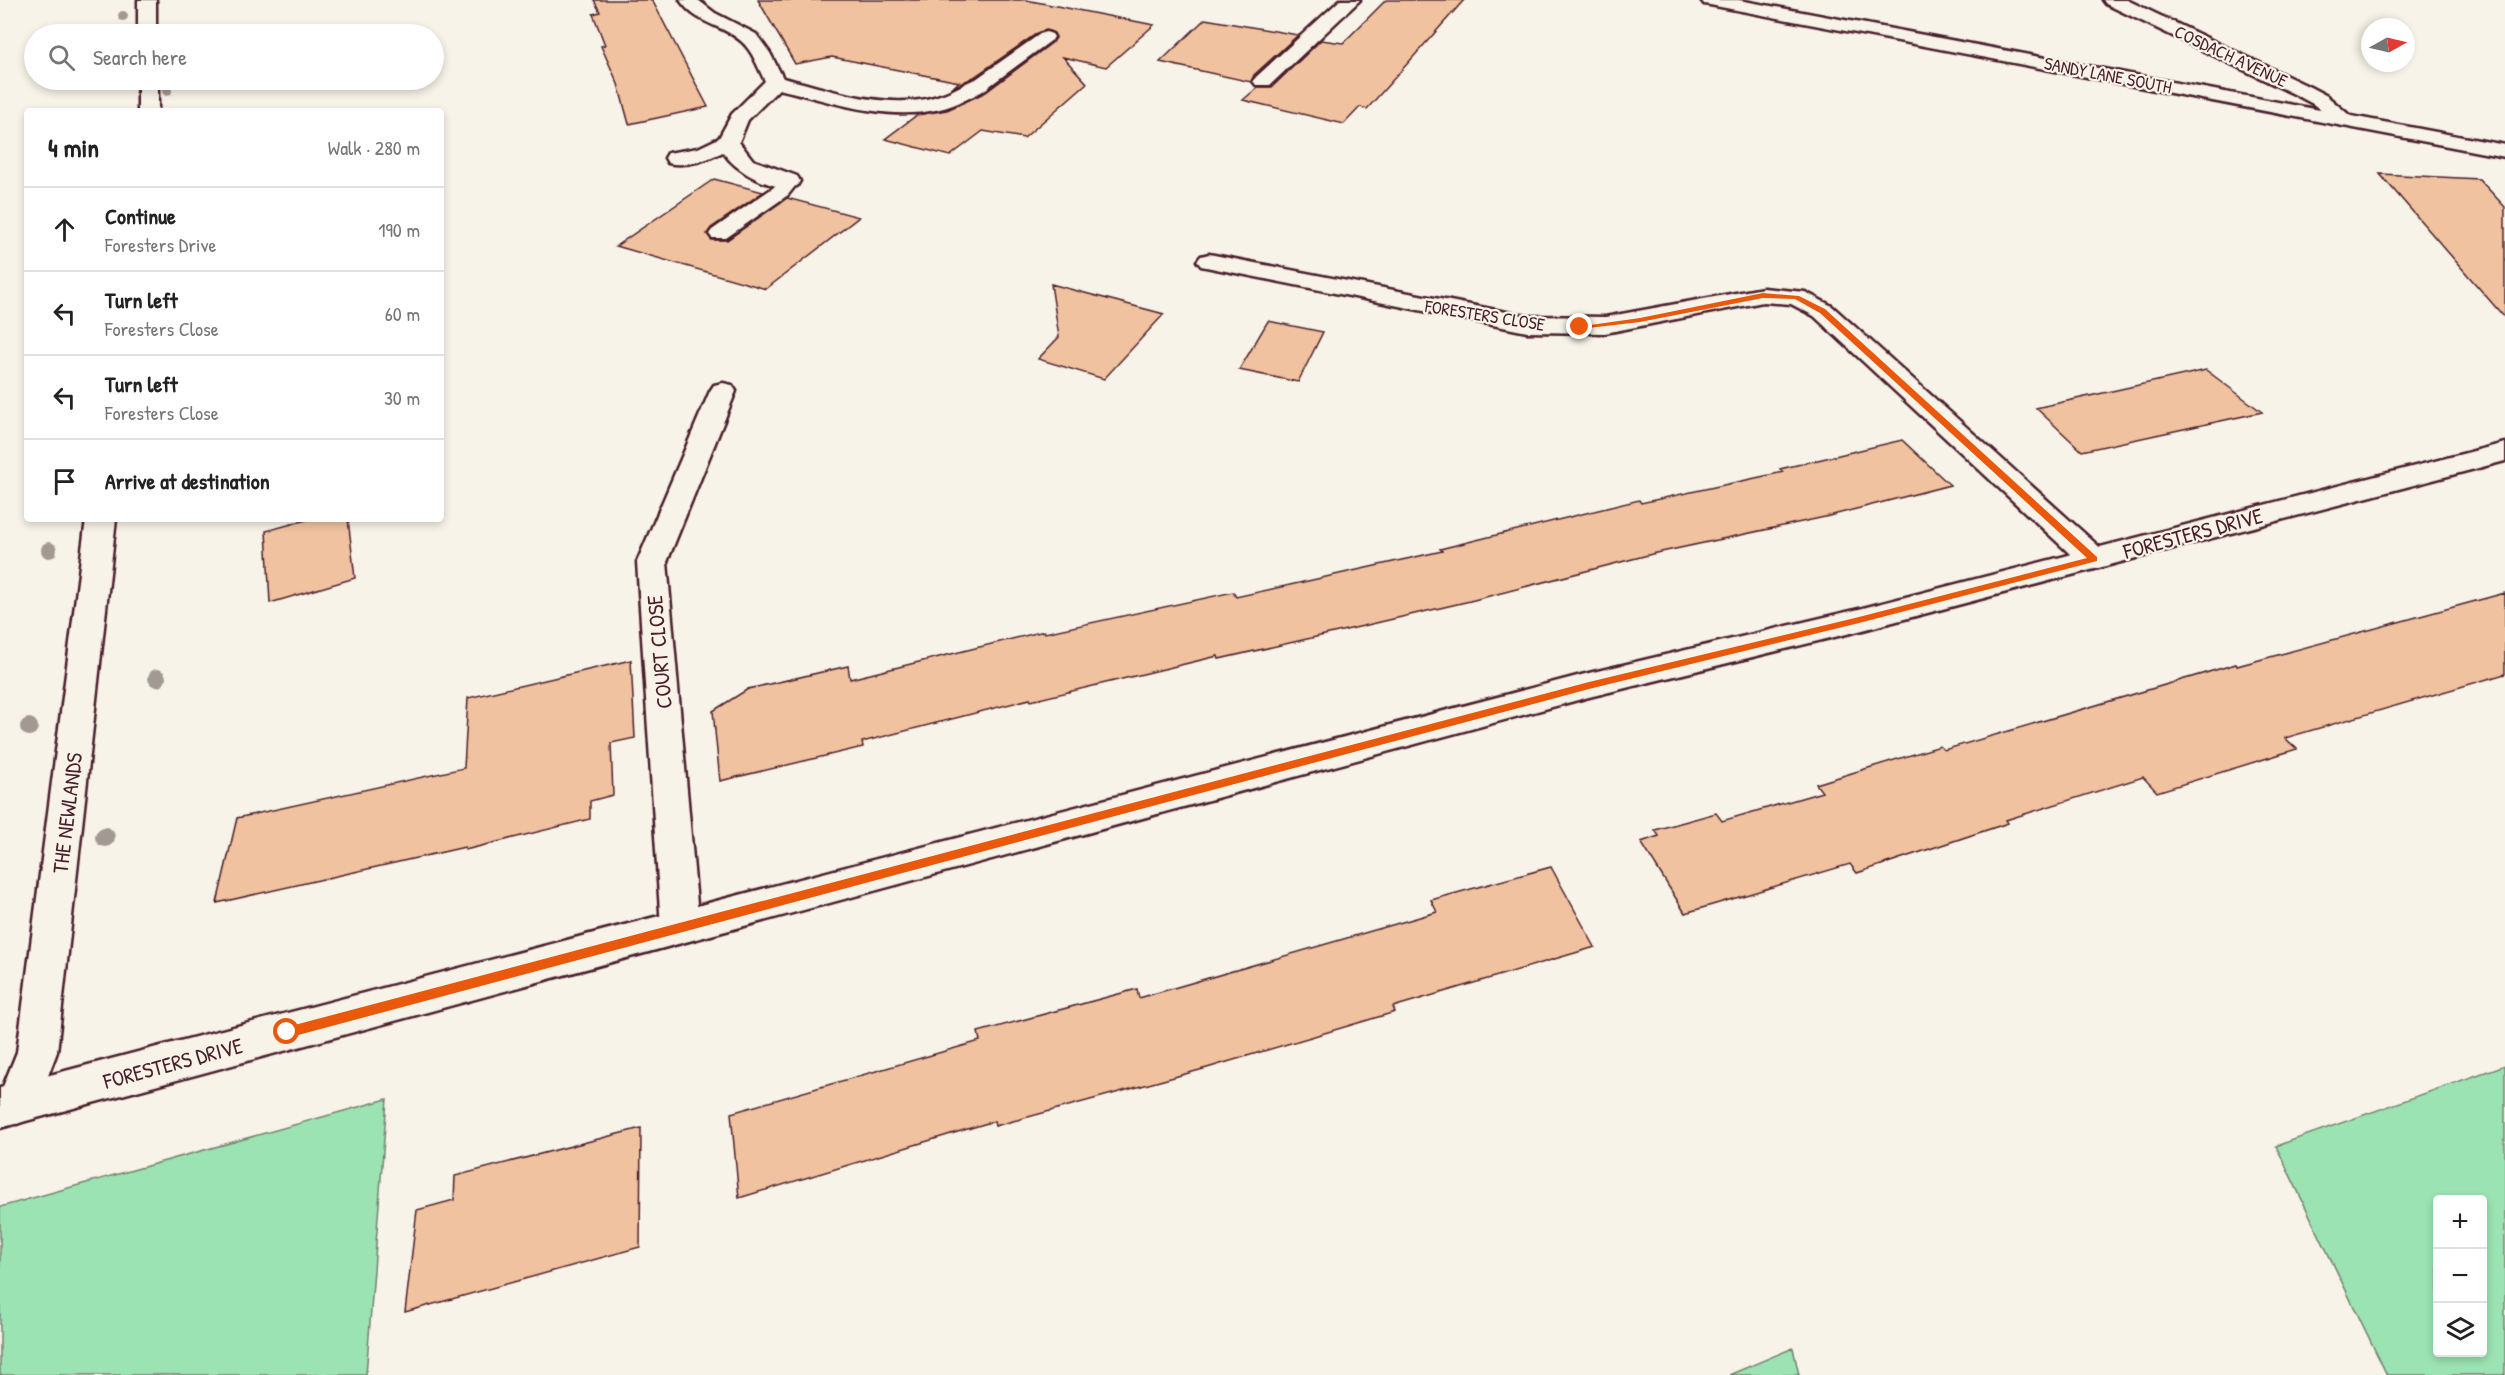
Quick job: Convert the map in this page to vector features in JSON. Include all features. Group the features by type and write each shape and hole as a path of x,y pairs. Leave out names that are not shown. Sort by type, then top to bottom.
{"street":[{"path":"147,0 147,24"},
{"path":"689,0 701,13 747,36 757,46 775,82 874,107 904,108 945,102 982,83"},
{"path":"1263,81 1351,0"},
{"name":"SANDY LANE SOUTH","path":"1710,0 2505,151"},
{"name":"COSDACH AVENUE","path":"2112,0 2303,91 2326,104 2344,120"},
{"path":"676,158 703,154 728,142 739,118 775,82"},
{"path":"148,90 148,108"},
{"path":"728,142 736,159 746,167 789,181"},
{"name":"FORESTERS CLOSE","path":"1209,261 1527,324 1555,326 1605,325 1763,296 1796,297 1823,311 2094,559"},
{"name":"COURT CLOSE","path":"680,927 652,562 723,390"},
{"name":"FORESTERS DRIVE","path":"9,1106 1577,688 1859,620 2505,452"},
{"name":"THE NEWLANDS","path":"9,1106 37,1052 101,522"}],"lane":[{"path":"982,83 1046,37"},
{"path":"719,234 781,191 789,181"}],"green space":[{"path":"2505,1065 2505,1375 2387,1375 2276,1146"},
{"path":"387,1099 366,1375 0,1375 0,1207"},
{"path":"1793,1348 1799,1375 1729,1375"}],"building":[{"path":"594,0 652,0 708,107 629,124 618,84 601,46 605,45 593,14 600,12"},
{"path":"758,0 1026,0 1154,25 1106,67 1063,57 1087,83 1024,138 983,131 950,156 885,139 917,115 947,110 986,92 1053,42 1056,38 1054,33 1047,30 1039,32 974,77 952,88 959,82 832,57 795,64"},
{"path":"1386,0 1464,0 1367,109 1360,107 1344,124 1243,100 1258,87 1272,87 1321,40 1343,43"},
{"path":"1205,19 1298,35 1254,75 1251,82 1160,62"},
{"path":"2380,174 2479,179 2505,207 2505,318"},
{"path":"714,179 763,192 711,228 707,234 712,240 727,240 787,198 859,217 766,289 616,246"},
{"path":"1051,284 1164,314 1104,379 1038,359 1059,337"},
{"path":"1268,321 1323,332 1298,382 1239,370"},
{"path":"2206,370 2262,412 2082,451 2036,408"},
{"path":"1902,440 1950,485 1825,517 1652,554 1470,601 1329,634 1219,659 1218,656 1031,701 1030,699 862,742 863,747 720,781 713,711 748,689 848,666 850,679 1044,631 1045,633 1233,592 1236,597 1442,551 1440,549 1639,500 1641,503 1783,472 1780,469"},
{"path":"299,522 348,522 355,578 270,603 266,531"},
{"path":"2505,593 2505,674 2285,738 2297,749 2157,792 2143,777 2006,820 2008,823 1857,873 1850,864 1685,913 1641,842 1659,836 1655,830 1716,813 1722,821 1822,792 1816,784 1940,746 1944,750 2236,664 2237,666"},
{"path":"631,660 635,738 611,743 613,795 590,801 590,819 465,850 465,847 217,903 237,818 464,768 468,698"},
{"path":"1551,867 1595,947 1393,1007 1395,1012 1207,1068 995,1126 994,1121 739,1198 731,1113 980,1041 978,1032 1137,989 1139,998 1437,912 1431,900"},
{"path":"641,1128 640,1247 405,1312 417,1210 454,1200 455,1176"}],"route":[{"path":"287,1032 1589,685 1859,620 2094,559 1823,311 1796,297 1763,296 1640,320 1580,327"}]}
